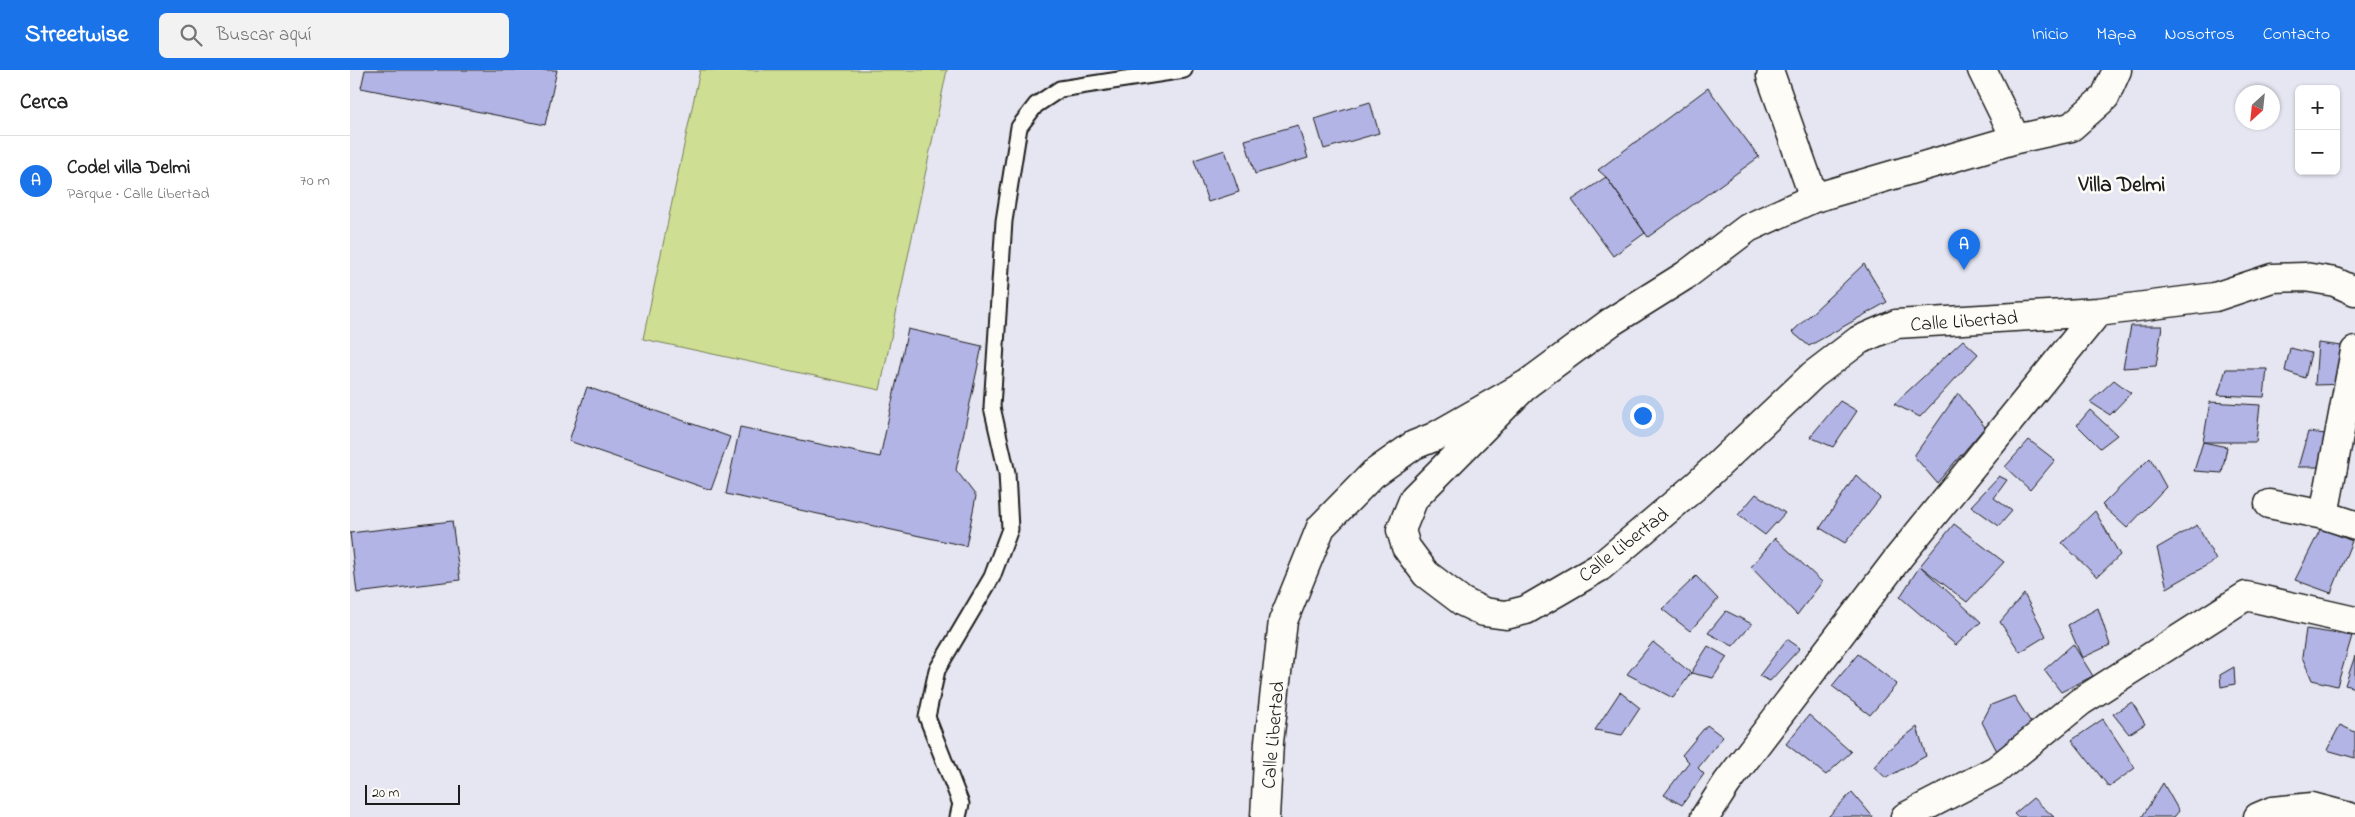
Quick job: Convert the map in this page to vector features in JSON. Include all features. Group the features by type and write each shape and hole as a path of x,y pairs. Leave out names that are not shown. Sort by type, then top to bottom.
{"street":[{"path":"1982,70 2016,139"},
{"path":"1527,384 1611,322 1686,275 1748,228 1814,198 2016,139 2071,127 2105,98 2117,70"},
{"path":"1771,76 1814,198"},
{"name":"Calle Libertad","path":"1527,384 1414,498 1401,530 1406,547 1426,574 1463,602 1484,612 1506,616 1526,610 1600,567 1698,484 1813,375 1859,340 1896,324 2098,312 2215,297 2272,278 2306,278 2335,282 2355,291"},
{"path":"1705,817 1727,783 1899,557 2098,312"},
{"path":"2324,515 2355,351"},
{"name":"Calle Libertad","path":"1266,817 1269,742 1283,621 1321,527 1373,474 1414,445 1434,437 1527,384"},
{"path":"1434,437 1443,442 1448,450 1449,461"},
{"path":"2269,504 2324,515 2355,525"},
{"path":"1905,817 1996,770 2080,702 2246,596 2355,621"},
{"path":"2258,817 2272,811 2312,806 2350,817"}],"lane":[{"path":"958,817 961,804 927,717 937,670 992,577 1010,529 1007,473 992,407 1004,221 1019,127 1036,104 1060,90 1114,75 1184,70"}],"green space":[{"path":"700,70 947,70 880,390 643,339"}],"building":[{"path":"365,70 557,70 545,125 361,88"},
{"path":"1708,88 1759,157 1648,237 1606,177 1598,170"},
{"path":"1370,102 1379,133 1324,149 1315,119"},
{"path":"1298,125 1308,158 1255,174 1245,140"},
{"path":"1225,150 1239,192 1208,202 1194,160"},
{"path":"1606,177 1645,233 1613,256 1572,200"},
{"path":"1864,264 1887,302 1809,346 1792,332"},
{"path":"2131,326 2162,326 2156,366 2123,368"},
{"path":"908,329 982,346 956,470 976,496 966,546 726,494 740,427 880,457"},
{"path":"1963,340 1978,354 1920,417 1894,404"},
{"path":"2318,343 2350,347 2347,384 2315,385"},
{"path":"2290,348 2311,353 2305,378 2285,371"},
{"path":"2226,369 2267,369 2264,397 2218,395"},
{"path":"2114,380 2131,393 2110,415 2090,402"},
{"path":"587,387 730,437 711,490 569,441"},
{"path":"1958,393 1985,427 1937,483 1914,456"},
{"path":"1840,401 1857,411 1833,447 1810,437"},
{"path":"2210,402 2260,405 2256,442 2203,442"},
{"path":"2090,410 2117,435 2100,448 2077,425"},
{"path":"2308,432 2335,435 2327,467 2298,467"},
{"path":"2029,440 2055,460 2030,490 2005,467"},
{"path":"2203,442 2227,447 2222,473 2194,471"},
{"path":"2150,458 2166,487 2127,528 2102,505"},
{"path":"1856,475 1880,498 1845,543 1820,528"},
{"path":"1999,476 2007,480 1994,498 2012,511 1999,526 1971,506"},
{"path":"1756,494 1785,513 1765,535 1738,515"},
{"path":"2095,511 2120,555 2097,577 2062,543"},
{"path":"452,521 460,580 357,593 350,533"},
{"path":"1954,524 2004,562 1967,602 1920,566"},
{"path":"2197,525 2216,560 2167,588 2157,548"},
{"path":"2321,528 2352,541 2331,593 2295,580"},
{"path":"1775,538 1822,582 1797,615 1751,567"},
{"path":"1920,566 1981,622 1956,645 1900,597"},
{"path":"1696,576 1718,599 1690,631 1662,609"},
{"path":"2024,594 2046,636 2020,652 2000,622"},
{"path":"2098,608 2110,645 2082,658 2068,625"},
{"path":"1726,611 1752,624 1733,646 1708,633"},
{"path":"2306,629 2352,636 2337,686 2312,680 2302,657"},
{"path":"1787,639 1800,648 1770,681 1759,676"},
{"path":"1653,642 1691,673 1673,698 1627,674"},
{"path":"2073,644 2093,676 2061,692 2044,670"},
{"path":"1708,646 1727,657 1713,678 1691,673"},
{"path":"1858,654 1897,684 1870,715 1832,686"},
{"path":"2355,656 2355,688 2345,685"},
{"path":"2234,667 2235,684 2221,687 2220,675"},
{"path":"1620,692 1640,708 1622,735 1595,730"},
{"path":"2014,696 2034,727 2000,757 1982,722 1991,705"},
{"path":"2132,702 2145,724 2129,734 2113,714"},
{"path":"1809,715 1851,752 1826,775 1786,744"},
{"path":"2103,719 2135,768 2109,787 2072,740"},
{"path":"1707,725 1723,737 1698,768 1704,774 1682,805 1664,795 1689,762 1682,755"},
{"path":"2340,725 2355,732 2355,758 2327,750"},
{"path":"1917,727 1926,756 1886,778 1874,767 1888,750"},
{"path":"2163,783 2179,811 2174,817 2142,817"},
{"path":"1852,792 1873,817 1828,817"},
{"path":"2033,798 2054,817 2017,817 2014,814"}],"place":[{"name":"Codel villa Delmi","path":"1964,270"}],"district":[{"name":"Villa Delmi","path":"2122,184"}]}
